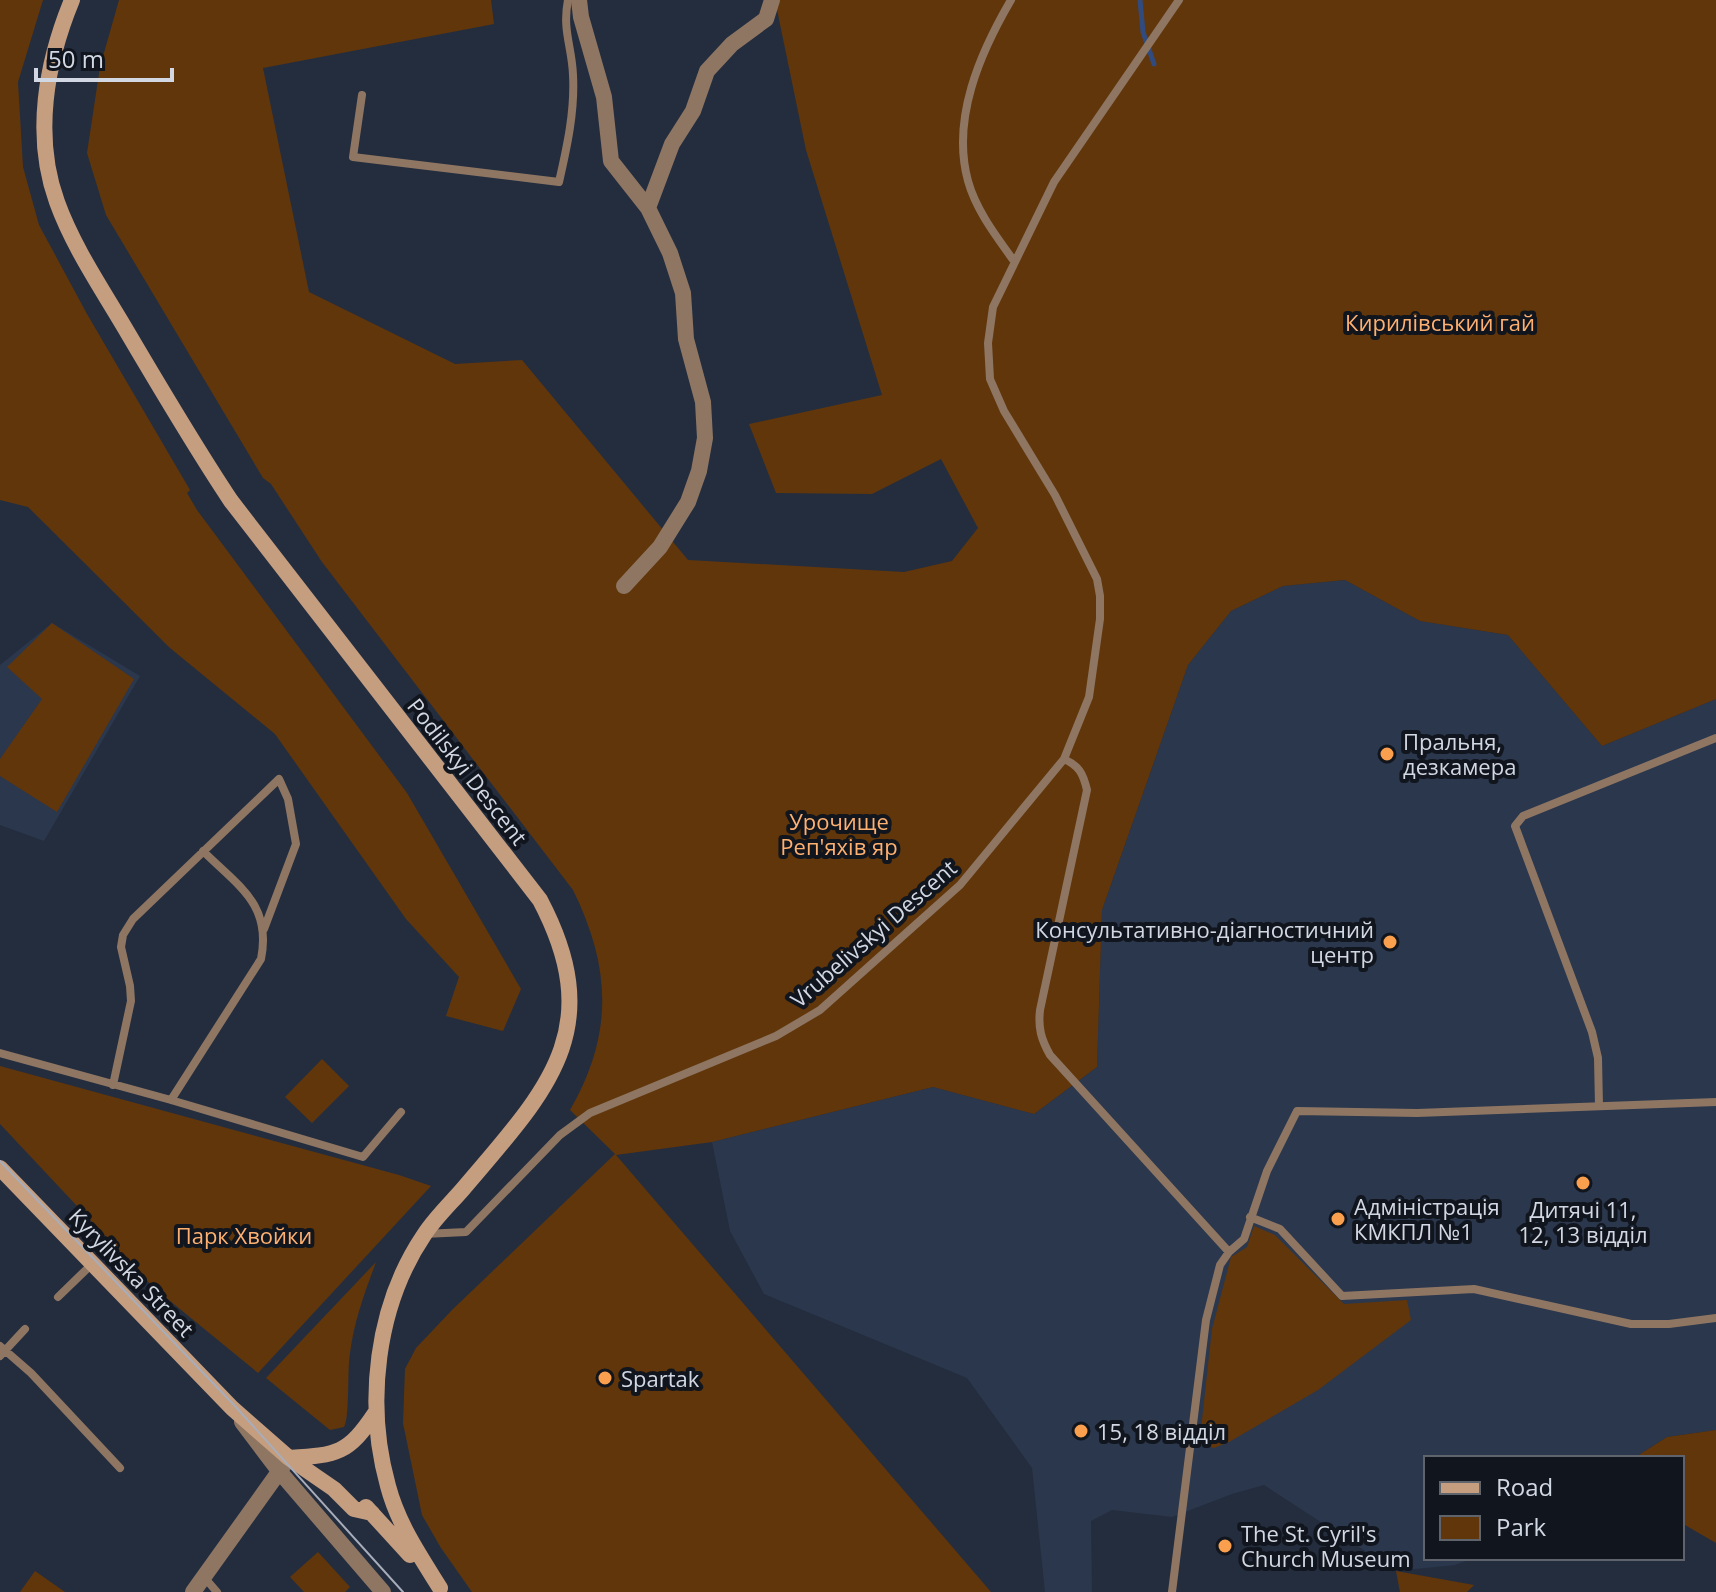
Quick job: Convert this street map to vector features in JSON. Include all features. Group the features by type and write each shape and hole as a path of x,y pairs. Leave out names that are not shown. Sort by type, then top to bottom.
{"street":[{"name":"Podilskyi Descent","path":"72,0 50,64 45,110 46,154 56,199 73,239 195,447 231,501 540,900 557,932 568,970 570,1012 561,1053 551,1076 523,1119 424,1234 401,1278 385,1326 378,1367 376,1412 380,1450 388,1487 406,1534 441,1590"},
{"path":"579,0 604,97 611,161 648,208 670,253 683,293 686,339 703,402 705,438 699,471 688,502 660,547 624,586"},
{"path":"648,208 672,144 693,111 707,71 732,44 766,19 772,0"},
{"name":"Kyrylivska Street","path":"0,1168 284,1464 383,1592"},
{"path":"193,1592 284,1464 330,1455 349,1447 363,1433 376,1412"},
{"name":"Kyrylivska Street","path":"284,1464 334,1489 354,1509 372,1513 441,1590"}],"lane":[{"path":"362,95 353,157 559,182 569,138 573,74 564,18 568,0"},
{"path":"1011,0 978,67 964,118 961,145 968,183 986,220 1014,261"},
{"name":"Vrubelivskyi Descent","path":"424,1234 466,1232 560,1135 590,1113 776,1036 820,1010 960,885 1064,759 1089,697 1100,619 1100,596 1097,579 1055,495 1004,411 990,379 988,343 993,307 1054,182 1179,0"},
{"path":"1599,1106 1598,1058 1592,1032 1515,826 1523,816 1716,738"},
{"path":"1064,759 1076,765 1083,774 1087,790 1040,1010 1041,1039 1050,1055 1229,1252"},
{"path":"113,1085 131,1001 121,947 123,935 133,919 279,779 288,799 296,844 264,929 261,959 171,1100"},
{"path":"203,851 256,904 264,929"},
{"path":"0,1053 363,1157 401,1112"},
{"path":"1172,1592 1206,1320 1220,1265 1244,1239 1267,1171 1297,1111 1417,1113 1716,1102"},
{"path":"1250,1217 1280,1229 1342,1296 1474,1289 1631,1324 1669,1324 1716,1318"},
{"path":"58,1297 92,1263"},
{"path":"25,1329 2,1351 31,1373 120,1468"},
{"path":"204,1577 217,1592"}],"shaded area":[{"path":"1345,580 1420,621 1508,635 1602,746 1716,699 1716,1430 1667,1437 1637,1456 1424,1456 1424,1560 1469,1560 1455,1565 1396,1571 1264,1485 1172,1517 1112,1510 1091,1521 1092,1592 1045,1592 1032,1468 967,1378 764,1294 730,1231 712,1142 933,1087 1034,1114 1097,1067 1102,910 1188,665 1231,611 1283,586"},
{"path":"52,623 140,676 44,841 0,825 0,665"}],"green space":[{"path":"0,0 43,0 18,82 23,167 39,225 190,490 187,493 197,510 407,793 521,989 503,1031 446,1016 459,977 406,919 275,734 170,648 28,507 0,500"},
{"path":"119,0 491,0 494,24 263,68 309,292 455,364 522,360 688,560 904,572 952,561 978,528 941,459 872,494 776,493 749,424 882,395 806,150 775,0 1716,0 1716,699 1602,746 1508,635 1420,621 1345,580 1283,586 1231,611 1188,665 1102,910 1097,1067 1034,1114 933,1087 712,1142 616,1155 991,1592 472,1592 422,1515 403,1423 405,1369 416,1348 615,1154 570,1110 584,1082 600,1027 602,1000 595,946 573,890 322,562 271,484 263,478 106,215 87,153 100,67"},
{"path":"52,623 134,679 57,812 0,776 0,759 42,699 7,667"},
{"path":"322,1059 349,1086 312,1123 285,1097"},
{"name":"Парк Хвойки","path":"0,1066 431,1186 258,1373 153,1287 0,1124"},
{"path":"1254,1226 1275,1235 1344,1304 1407,1300 1411,1320 1318,1390 1214,1448 1206,1446 1200,1438 1212,1329 1231,1257 1247,1247"},
{"name":"Парк Хвойки","path":"376,1262 352,1341 346,1422 344,1427 330,1430 266,1378"},
{"path":"1716,1430 1716,1543 1684,1525 1684,1456 1637,1456 1667,1437"},
{"path":"318,1552 350,1587 345,1592 304,1592 290,1577"},
{"path":"35,1571 65,1592 20,1592"},
{"path":"1396,1571 1474,1585 1467,1592 1400,1592"}],"waterway":[{"path":"1140,0 1143,32 1154,64"}],"tram line":[{"path":"0,1161 234,1405 403,1592"}],"place":[{"name":"Пральня, дезкамера","path":"1387,754"},
{"name":"Консультативно-діагностичний центр","path":"1390,942"},
{"name":"Дитячі 11, 12, 13 відділ","path":"1583,1183"},
{"name":"Адміністрація КМКПЛ №1","path":"1338,1219"},
{"name":"Spartak","path":"605,1378"},
{"name":"15, 18 відділ","path":"1081,1431"},
{"name":"The St. Cyril's Church Museum","path":"1225,1546"}],"park label":[{"name":"Кирилівський гай","path":"1440,322"},
{"name":"Урочище Реп'яхів яр","path":"839,834"}]}
